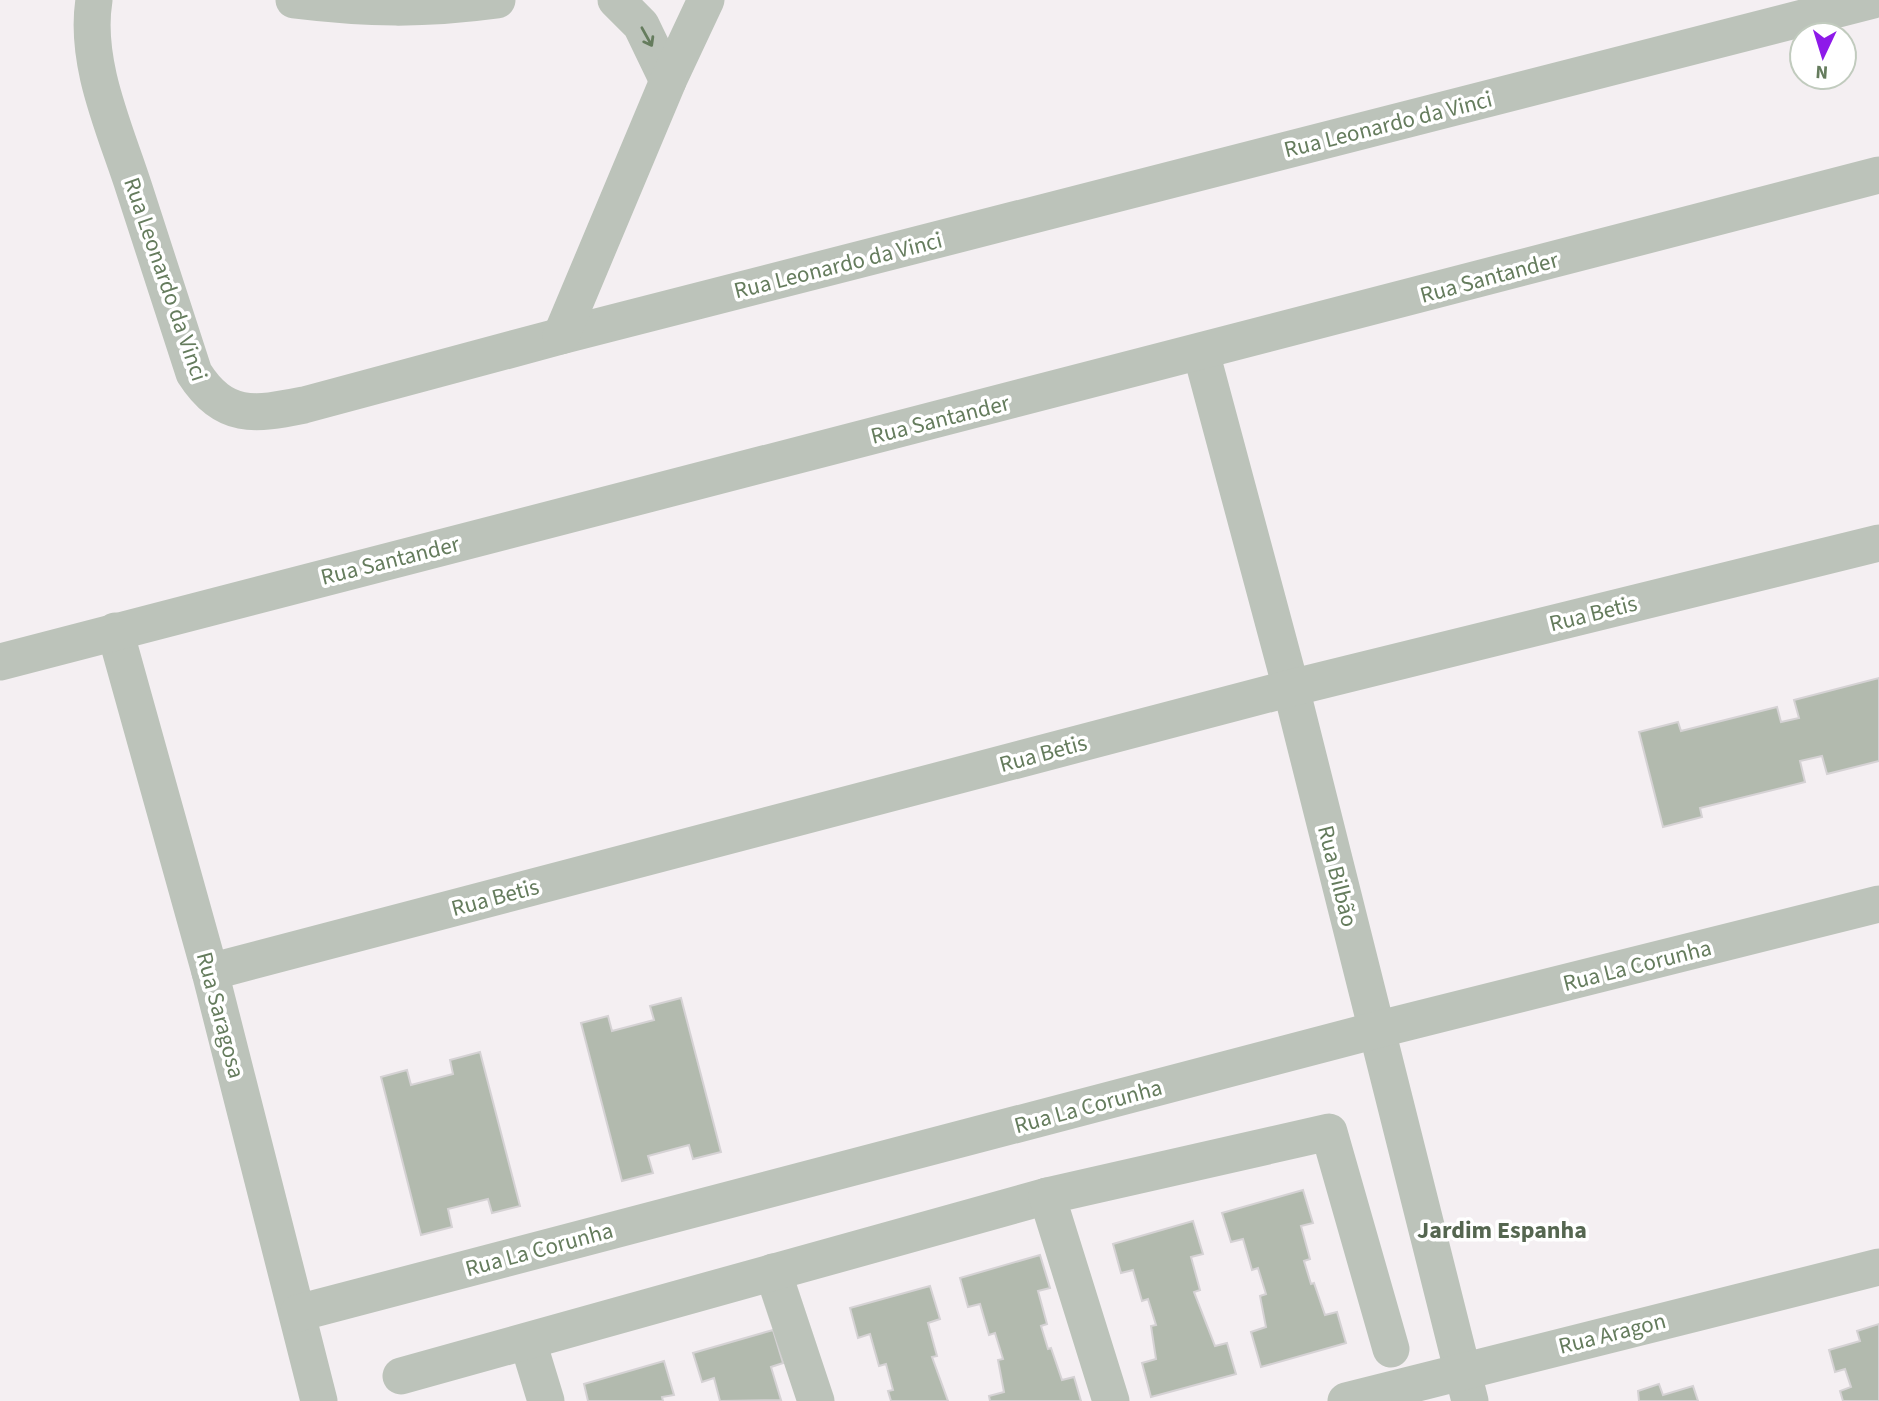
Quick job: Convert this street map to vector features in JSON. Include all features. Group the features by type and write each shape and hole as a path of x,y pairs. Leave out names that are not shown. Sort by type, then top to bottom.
{"street":[{"name":"Rua Leonardo da Vinci","path":"94,0 92,14 96,62 108,107 194,373 215,400 237,411 263,413 317,402 561,336 1873,0"},
{"path":"295,0 367,9 437,8 497,0"},
{"path":"616,0 641,25 668,81"},
{"path":"561,336 668,81 706,0"},
{"name":"Rua Santander","path":"0,662 1879,175"},
{"name":"Rua Bilbão","path":"1201,352 1291,688 1465,1386"},
{"name":"Rua Betis","path":"210,972 1291,688 1879,543"},
{"name":"Rua Saragosa","path":"115,631 210,972 319,1401"},
{"name":"Rua La Corunha","path":"298,1313 1376,1030 1879,904"},
{"path":"401,1376 1047,1196 1329,1132 1391,1349"},
{"path":"1047,1196 1111,1401"},
{"name":"Rua Aragon","path":"1346,1401 1465,1386 1879,1267"},
{"path":"774,1272 816,1401"},
{"path":"528,1342 546,1401"}],"building":[{"path":"1879,678 1879,761 1827,774 1822,756 1800,761 1805,782 1700,808 1702,817 1663,827 1639,732 1678,722 1681,731 1777,707 1781,722 1799,718 1794,700"},
{"path":"681,998 721,1152 693,1159 689,1145 648,1156 653,1173 622,1181 581,1023 608,1016 612,1031 654,1020 650,1006"},
{"path":"480,1052 520,1206 492,1213 488,1199 448,1209 452,1227 421,1235 381,1077 407,1070 411,1085 453,1074 450,1060"},
{"path":"1303,1190 1313,1223 1301,1226 1310,1259 1304,1261 1325,1315 1337,1312 1346,1343 1261,1367 1251,1332 1266,1327 1260,1296 1266,1294 1258,1268 1252,1270 1243,1239 1231,1242 1222,1213"},
{"path":"1193,1221 1203,1254 1191,1257 1200,1290 1194,1292 1215,1346 1227,1343 1236,1374 1151,1397 1142,1363 1156,1359 1151,1326 1156,1325 1148,1299 1142,1301 1133,1270 1121,1273 1113,1244"},
{"path":"1040,1255 1050,1288 1038,1291 1047,1324 1041,1326 1062,1380 1074,1377 1081,1401 990,1401 989,1396 1004,1392 998,1360 1003,1359 995,1333 989,1335 980,1304 968,1307 960,1278"},
{"path":"930,1286 940,1319 928,1323 937,1356 932,1357 948,1401 891,1401 888,1391 893,1390 886,1364 879,1366 870,1334 858,1338 850,1308"},
{"path":"1879,1324 1879,1401 1843,1401 1840,1391 1851,1387 1845,1369 1835,1372 1829,1350 1860,1341 1857,1331"},
{"path":"773,1330 783,1363 771,1367 781,1400 720,1401 714,1378 702,1382 693,1353"},
{"path":"664,1361 674,1395 662,1397 663,1401 588,1401 584,1384"},
{"path":"1659,1384 1663,1395 1693,1386 1698,1401 1639,1401 1638,1391"}],"district":[{"name":"Jardim Espanha","path":"1502,1230"}]}
